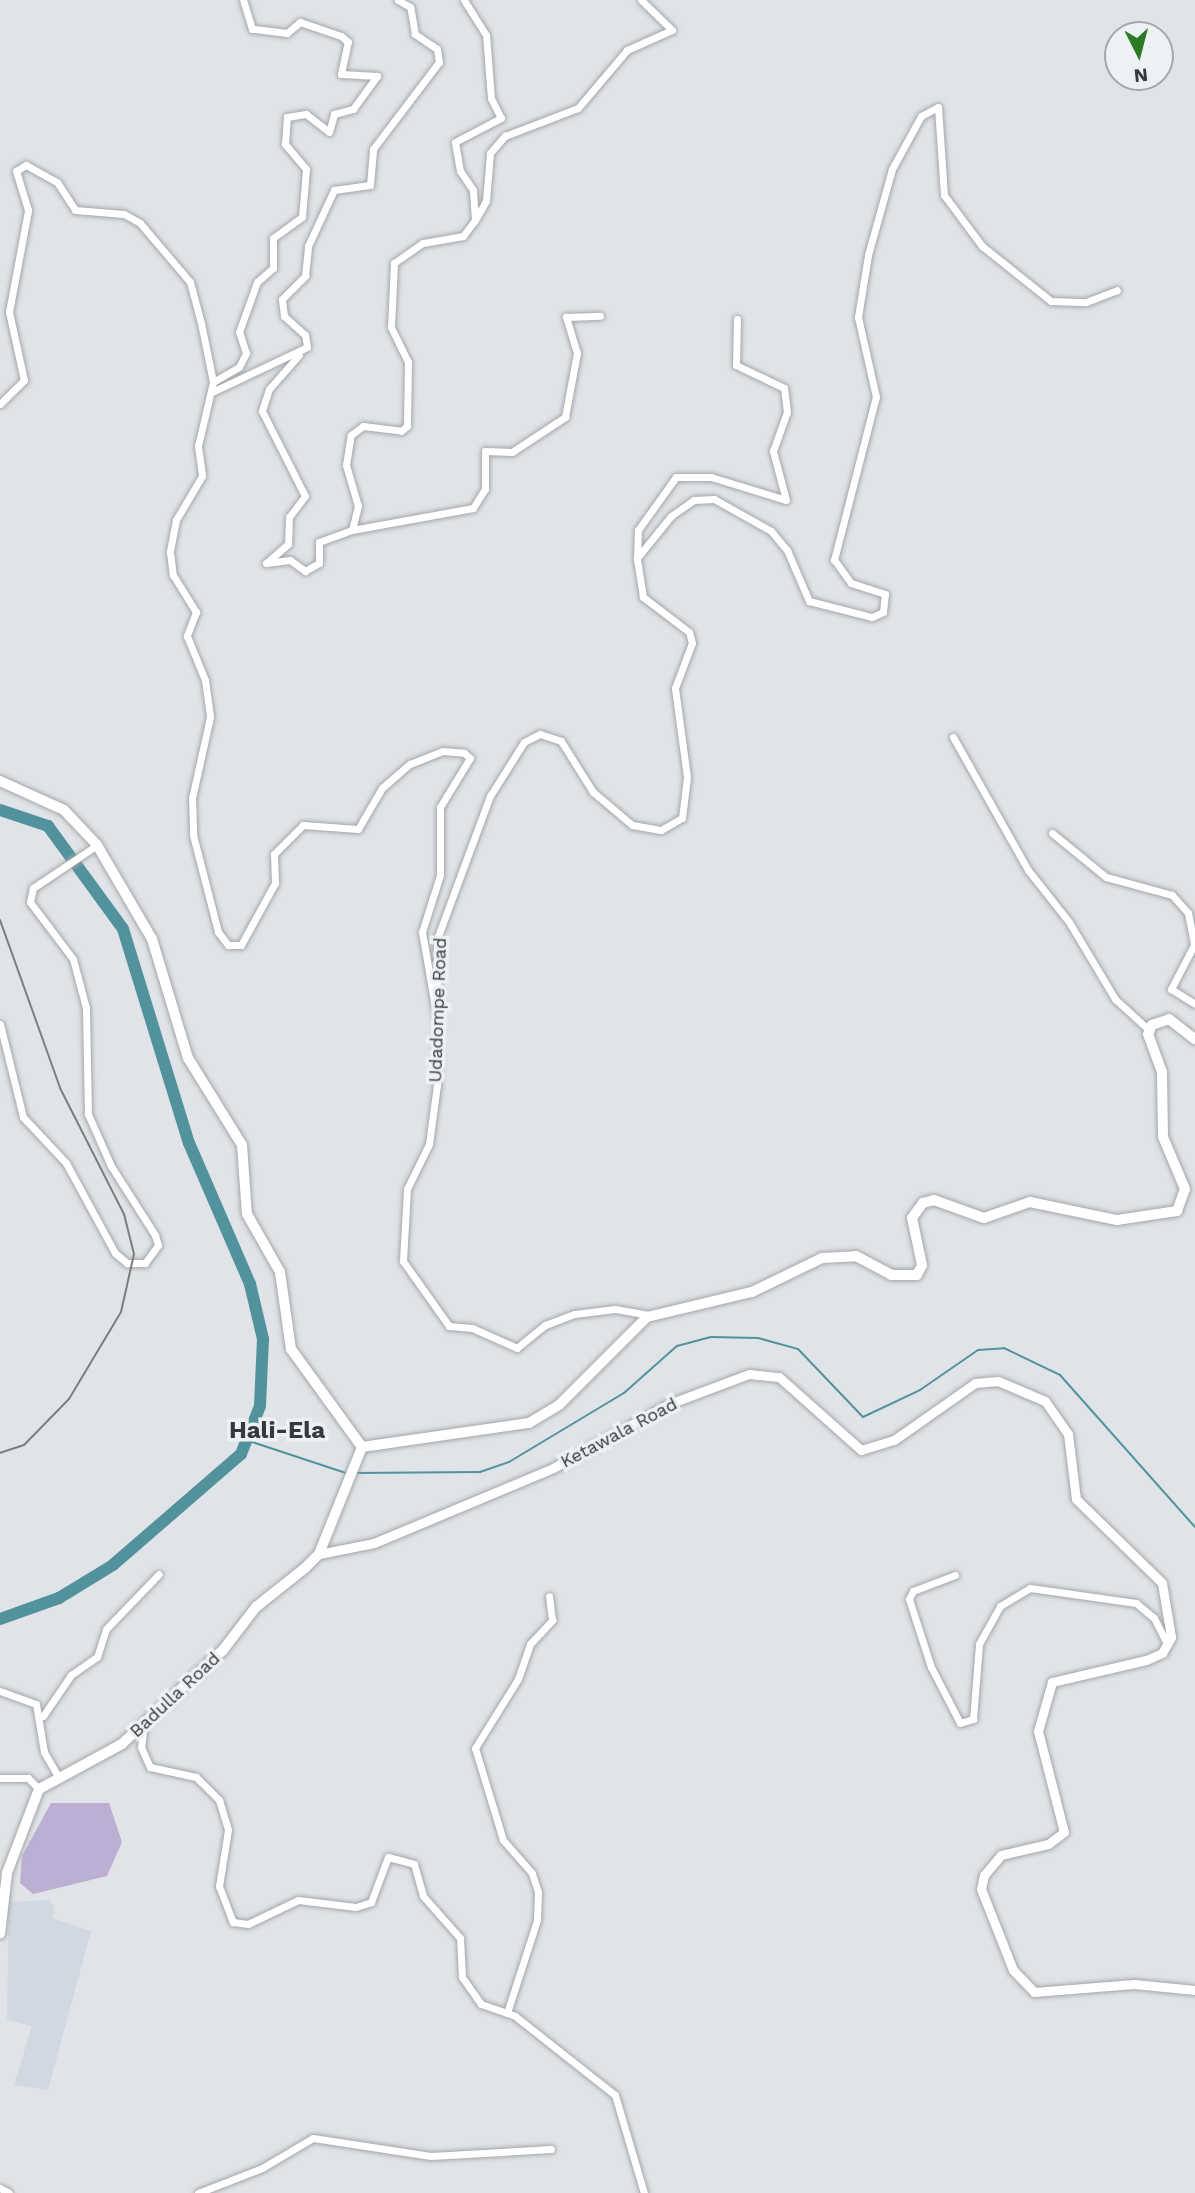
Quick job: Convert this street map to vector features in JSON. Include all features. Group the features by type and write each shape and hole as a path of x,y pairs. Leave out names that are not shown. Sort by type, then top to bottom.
{"highway":[{"path":"0,781 64,810 97,845 152,939 188,1058 242,1145 247,1214 280,1272 291,1349 362,1447 529,1423 559,1405 649,1315 752,1292 834,1255 862,1258 895,1276 917,1275 922,1265 912,1218 922,1203 934,1200 984,1218 1030,1202 1117,1220 1177,1211 1185,1189 1163,1137 1162,1072 1149,1030 1169,1019 1195,1039"},
{"name":"Badulla Road","path":"39,1789 58,1776 122,1744 223,1650 256,1607 318,1554 362,1461 362,1447"},
{"path":"0,1934 7,1872 39,1789"}],"main road":[{"name":"Ketawala Road","path":"318,1554 348,1553 515,1484 669,1404 749,1374 779,1377 861,1450 894,1440 967,1386 998,1381 1054,1408 1068,1434 1079,1505 1162,1583 1168,1647"},
{"path":"1168,1647 1146,1660 1052,1682 1038,1731 1065,1832 1048,1844 1001,1855 984,1875 981,1889 1013,1970 1034,1992 1134,1984 1195,1990"}],"street":[{"path":"213,382 239,367 246,353 239,332 257,282 273,268 273,238 302,217 306,169 285,144 287,117 306,114 329,132 334,114 353,109 377,76 341,74 348,42 341,36 300,22 287,33 252,29 243,0"},
{"path":"398,0 410,7 415,34 437,49 439,62 373,149 370,185 342,186 328,200 308,246 305,276 282,299 284,316 305,335 307,347 270,389 262,411 305,496 289,517 288,544 266,563 290,560 310,570 319,563 319,542 352,530 473,508 485,489 485,451 512,452 565,417 578,353 566,317 600,316"},
{"path":"464,0 486,35 491,98 501,118 455,142 460,171 473,190 475,220"},
{"path":"352,530 358,506 346,465 351,435 363,426 401,431 409,420 408,362 391,327 394,263 423,243 463,236 486,201 490,153 505,136 578,108 627,50 672,30 641,0"},
{"path":"637,558 677,510 714,499 771,531 787,550 810,601 872,617 883,612 885,594 850,583 834,560 876,397 858,317 892,169 917,123 935,106 943,119 944,195 982,246 1051,301 1086,302 1117,290"},
{"path":"0,404 24,380 9,312 28,210 16,172 21,165 57,182 75,210 124,214 153,236 190,282 213,382 198,446 202,476 176,520 170,552 173,575 196,612 187,636 205,680 210,717 192,798 193,835 218,932 228,945 241,944 275,883 274,854 303,825 358,829 382,788 410,764 443,751 464,754 470,758 440,807 440,875 422,932 441,1036"},
{"path":"637,558 638,530 677,477 711,477 786,500 773,451 787,412 784,388 736,365 737,319"},
{"path":"212,392 299,355"},
{"name":"Udadompe Road","path":"637,558 643,597 689,632 692,643 675,688 687,777 682,818 661,830 632,825 593,792 561,741 540,734 524,742 490,796 437,939 441,1036 429,1144 407,1189 400,1244 403,1261 449,1326 472,1328 517,1348 545,1325 574,1314 615,1309 649,1315"},
{"path":"953,737 1028,870 1069,922 1115,999 1149,1030"},
{"path":"1052,833 1106,877 1172,895 1188,913 1194,945 1171,989 1195,1004"},
{"path":"0,1024 23,1116 66,1163 115,1253 127,1263 145,1263 158,1245 155,1235 111,1166 88,1114 86,1008 73,959 30,902 33,888 97,845"},
{"path":"43,1716 71,1675 97,1657 106,1629 159,1574"},
{"path":"955,1575 913,1591 909,1599 932,1667 960,1723 973,1718 979,1644 1000,1606 1030,1588 1136,1603 1154,1618 1168,1647"},
{"path":"507,2013 537,1920 538,1892 532,1873 503,1840 475,1748 518,1679 530,1644 552,1620 549,1596"},
{"path":"0,1691 36,1704 43,1716 44,1752 58,1776"},
{"path":"145,1723 141,1747 150,1768 196,1777 219,1800 228,1830 219,1886 233,1922 248,1924 298,1900 363,1905 378,1889 388,1857 403,1857 414,1864 427,1902 460,1938 466,1986 481,2004 507,2013 615,2095 644,2193"},
{"path":"0,1778 27,1778 39,1789"},
{"path":"198,2193 262,2168 313,2138 431,2156 551,2149"},
{"path":"0,2188 9,2193"}],"shaded area":[{"path":"51,1803 109,1803 122,1842 107,1876 33,1894 20,1883 22,1856"},
{"path":"49,1900 55,1908 52,1918 91,1931 48,2090 14,2085 32,2026 7,2020 9,1902"}],"waterway":[{"path":"0,810 48,826 123,929 189,1143 250,1284 263,1339 260,1406 241,1454 113,1565 59,1598 0,1619"},
{"path":"355,1473 480,1472 509,1462 624,1393 677,1346 711,1337 758,1338 798,1349 863,1417 920,1390 978,1350 1004,1348 1060,1375 1195,1527"},
{"path":"249,1441 346,1473"}],"railway":[{"path":"0,920 60,1088 124,1214 134,1254 121,1312 69,1399 24,1445 0,1453"}],"district":[{"name":"Hali-Ela","path":"277,1431"}]}
